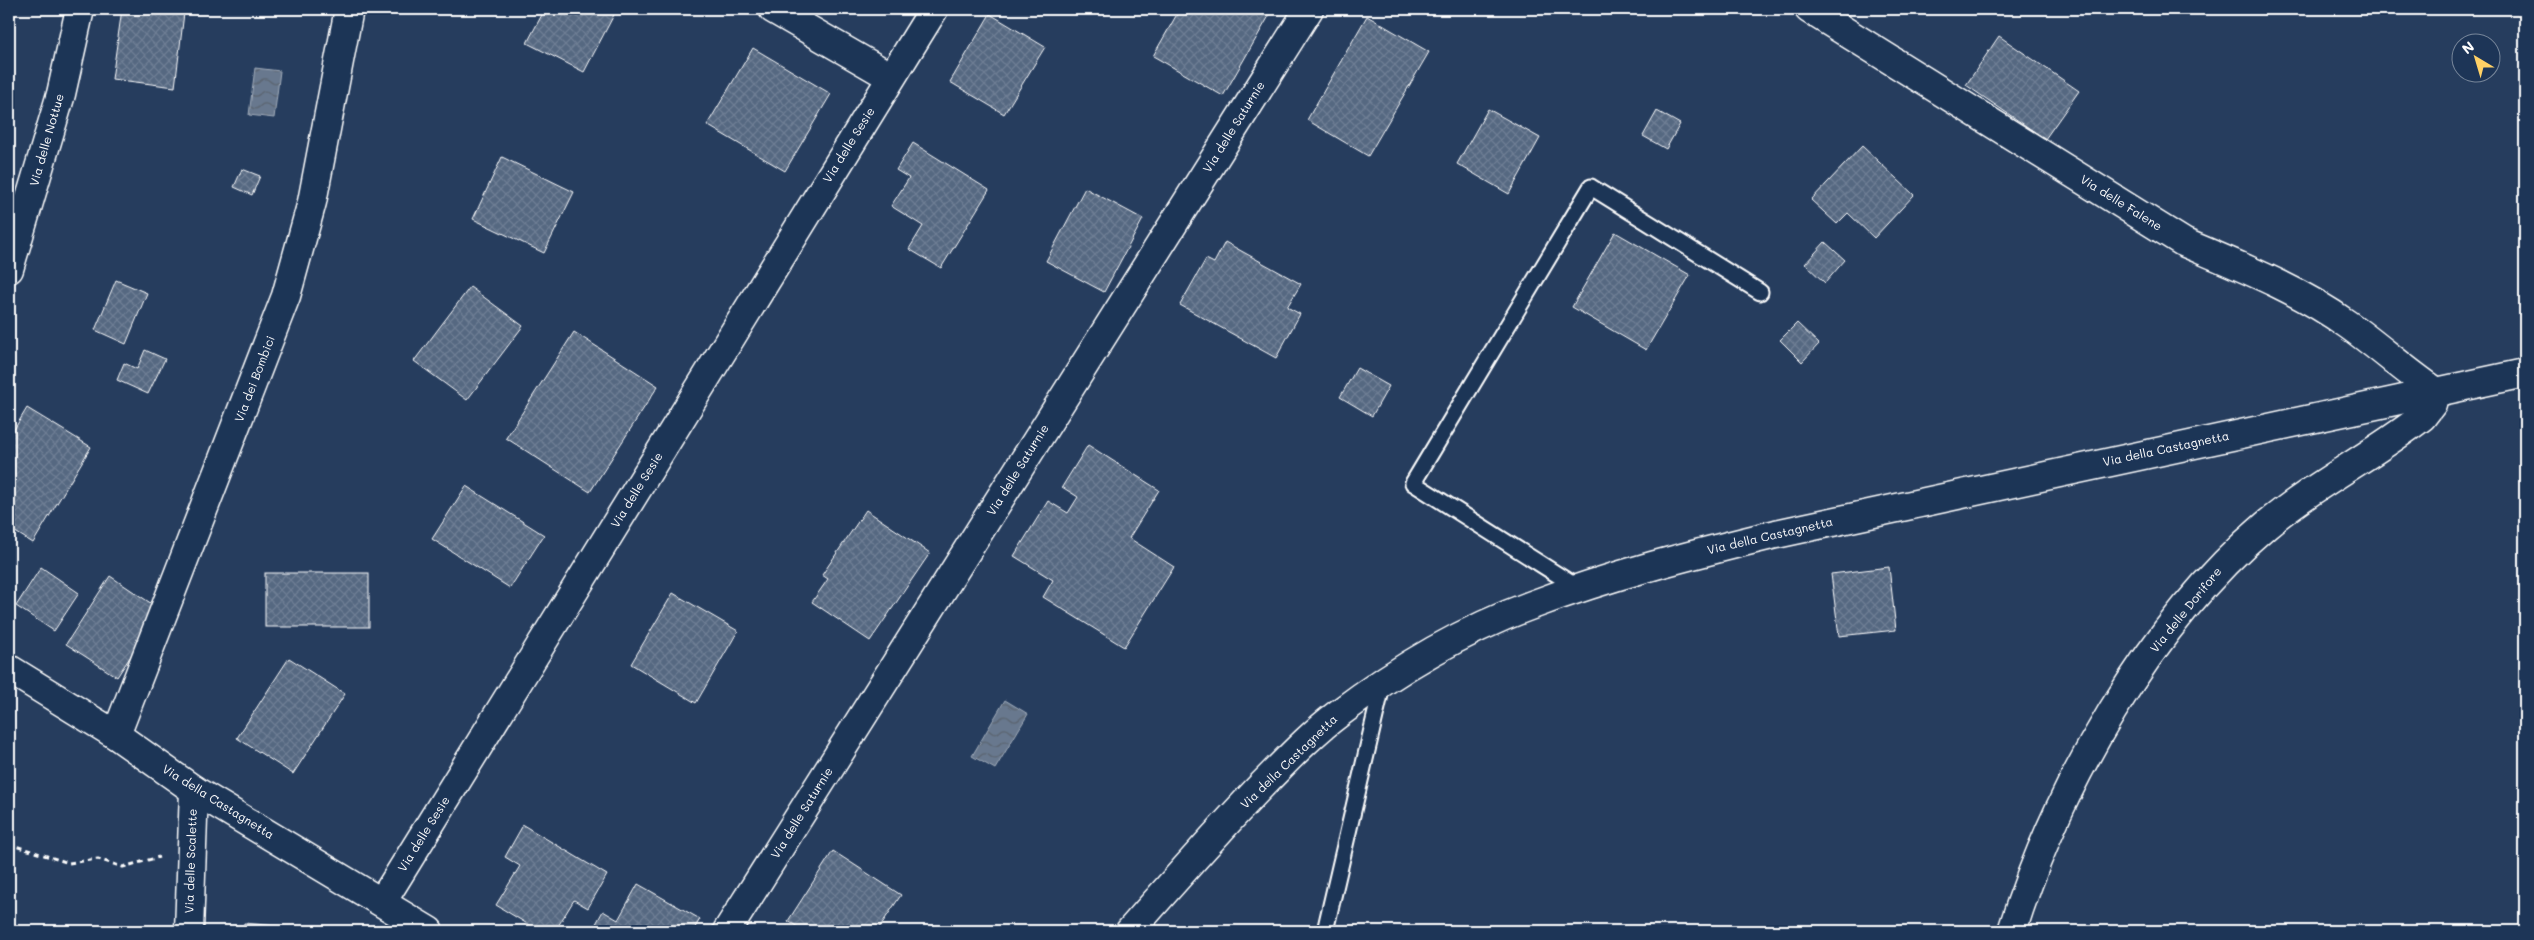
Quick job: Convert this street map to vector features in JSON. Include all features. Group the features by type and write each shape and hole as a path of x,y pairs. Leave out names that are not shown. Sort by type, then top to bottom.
{"street":[{"name":"Via delle Nottue","path":"9,269 61,94 80,9"},
{"name":"Via dei Bombici","path":"116,735 277,321 300,250 316,183 349,9"},
{"path":"773,9 891,77"},
{"name":"Via delle Sesie","path":"382,902 934,9"},
{"name":"Via delle Saturnie","path":"727,931 1309,9"},
{"name":"Via delle Falene","path":"1809,9 2184,242 2242,268 2320,307 2347,324 2411,375 2435,391"},
{"name":"Via della Castagnetta","path":"1130,931 1204,847 1284,764 1337,715 1383,682 1442,647 1532,605 1674,560 1776,534 2525,373"},
{"name":"Via delle Dorifore","path":"2012,931 2043,846 2066,796 2106,724 2166,631 2200,590 2246,542 2284,510 2422,417 2432,404 2435,391"},
{"name":"Via della Castagnetta","path":"9,669 116,735 194,790 429,931"},
{"name":"Via delle Scalette","path":"189,931 194,790"}],"lane":[{"path":"1580,589 1413,483 1586,195 1591,187 1760,292"},
{"path":"1325,931 1383,682"}],"path":[{"path":"9,844 69,863 98,859 124,868 162,856 191,860"}],"water":[{"path":"255,68 280,71 274,118 249,115"},
{"path":"1005,700 1028,714 995,769 972,756"}],"building":[{"path":"122,9 148,9 184,13 175,87 112,79"},
{"path":"545,9 617,9 584,72 527,43"},
{"path":"1180,9 1273,9 1223,96 1153,56"},
{"path":"990,14 1045,47 1004,114 950,82"},
{"path":"1367,16 1429,52 1368,156 1307,120"},
{"path":"1999,36 2079,91 2045,139 1966,85"},
{"path":"753,48 831,94 785,171 707,125"},
{"path":"1488,109 1540,138 1509,194 1457,164"},
{"path":"1657,111 1680,124 1666,149 1643,136"},
{"path":"913,143 989,190 941,268 909,249 923,226 891,206 909,178 896,170"},
{"path":"1862,146 1914,195 1874,238 1848,213 1837,224 1811,200"},
{"path":"502,157 574,192 544,253 473,219"},
{"path":"242,169 260,176 252,195 234,187"},
{"path":"1085,188 1143,219 1104,292 1046,261"},
{"path":"1615,232 1690,275 1646,350 1572,307"},
{"path":"1225,242 1301,284 1287,307 1300,314 1276,358 1180,305 1206,259 1214,263"},
{"path":"1825,242 1845,260 1825,283 1805,264"},
{"path":"116,280 147,293 126,344 95,330"},
{"path":"470,287 523,326 467,400 414,361"},
{"path":"1797,323 1819,344 1802,362 1780,340"},
{"path":"574,332 658,386 590,492 506,438"},
{"path":"145,350 165,359 148,394 117,380 124,363 137,369"},
{"path":"1357,368 1389,386 1372,416 1340,397"},
{"path":"27,408 91,447 33,543 9,528 9,438"},
{"path":"1088,445 1159,490 1129,538 1174,567 1124,647 1043,597 1053,580 1014,556 1048,501 1068,513 1078,497 1062,487"},
{"path":"466,486 544,535 510,588 432,539"},
{"path":"866,510 930,553 870,641 812,602 828,579 822,575"},
{"path":"41,567 79,593 54,631 16,606"},
{"path":"1889,567 1896,630 1839,636 1831,574"},
{"path":"265,573 369,573 369,627 265,627"},
{"path":"110,576 161,610 117,677 66,644"},
{"path":"673,593 738,631 696,703 631,664"},
{"path":"289,658 345,694 293,774 237,738"},
{"path":"523,825 607,875 588,908 574,900 555,931 539,931 496,905 520,866 505,857"},
{"path":"833,851 901,895 877,931 804,931 788,921"},
{"path":"638,884 700,919 693,931 592,931 603,911 618,920"},
{"path":"244,923 310,929 310,931 243,931"}]}
